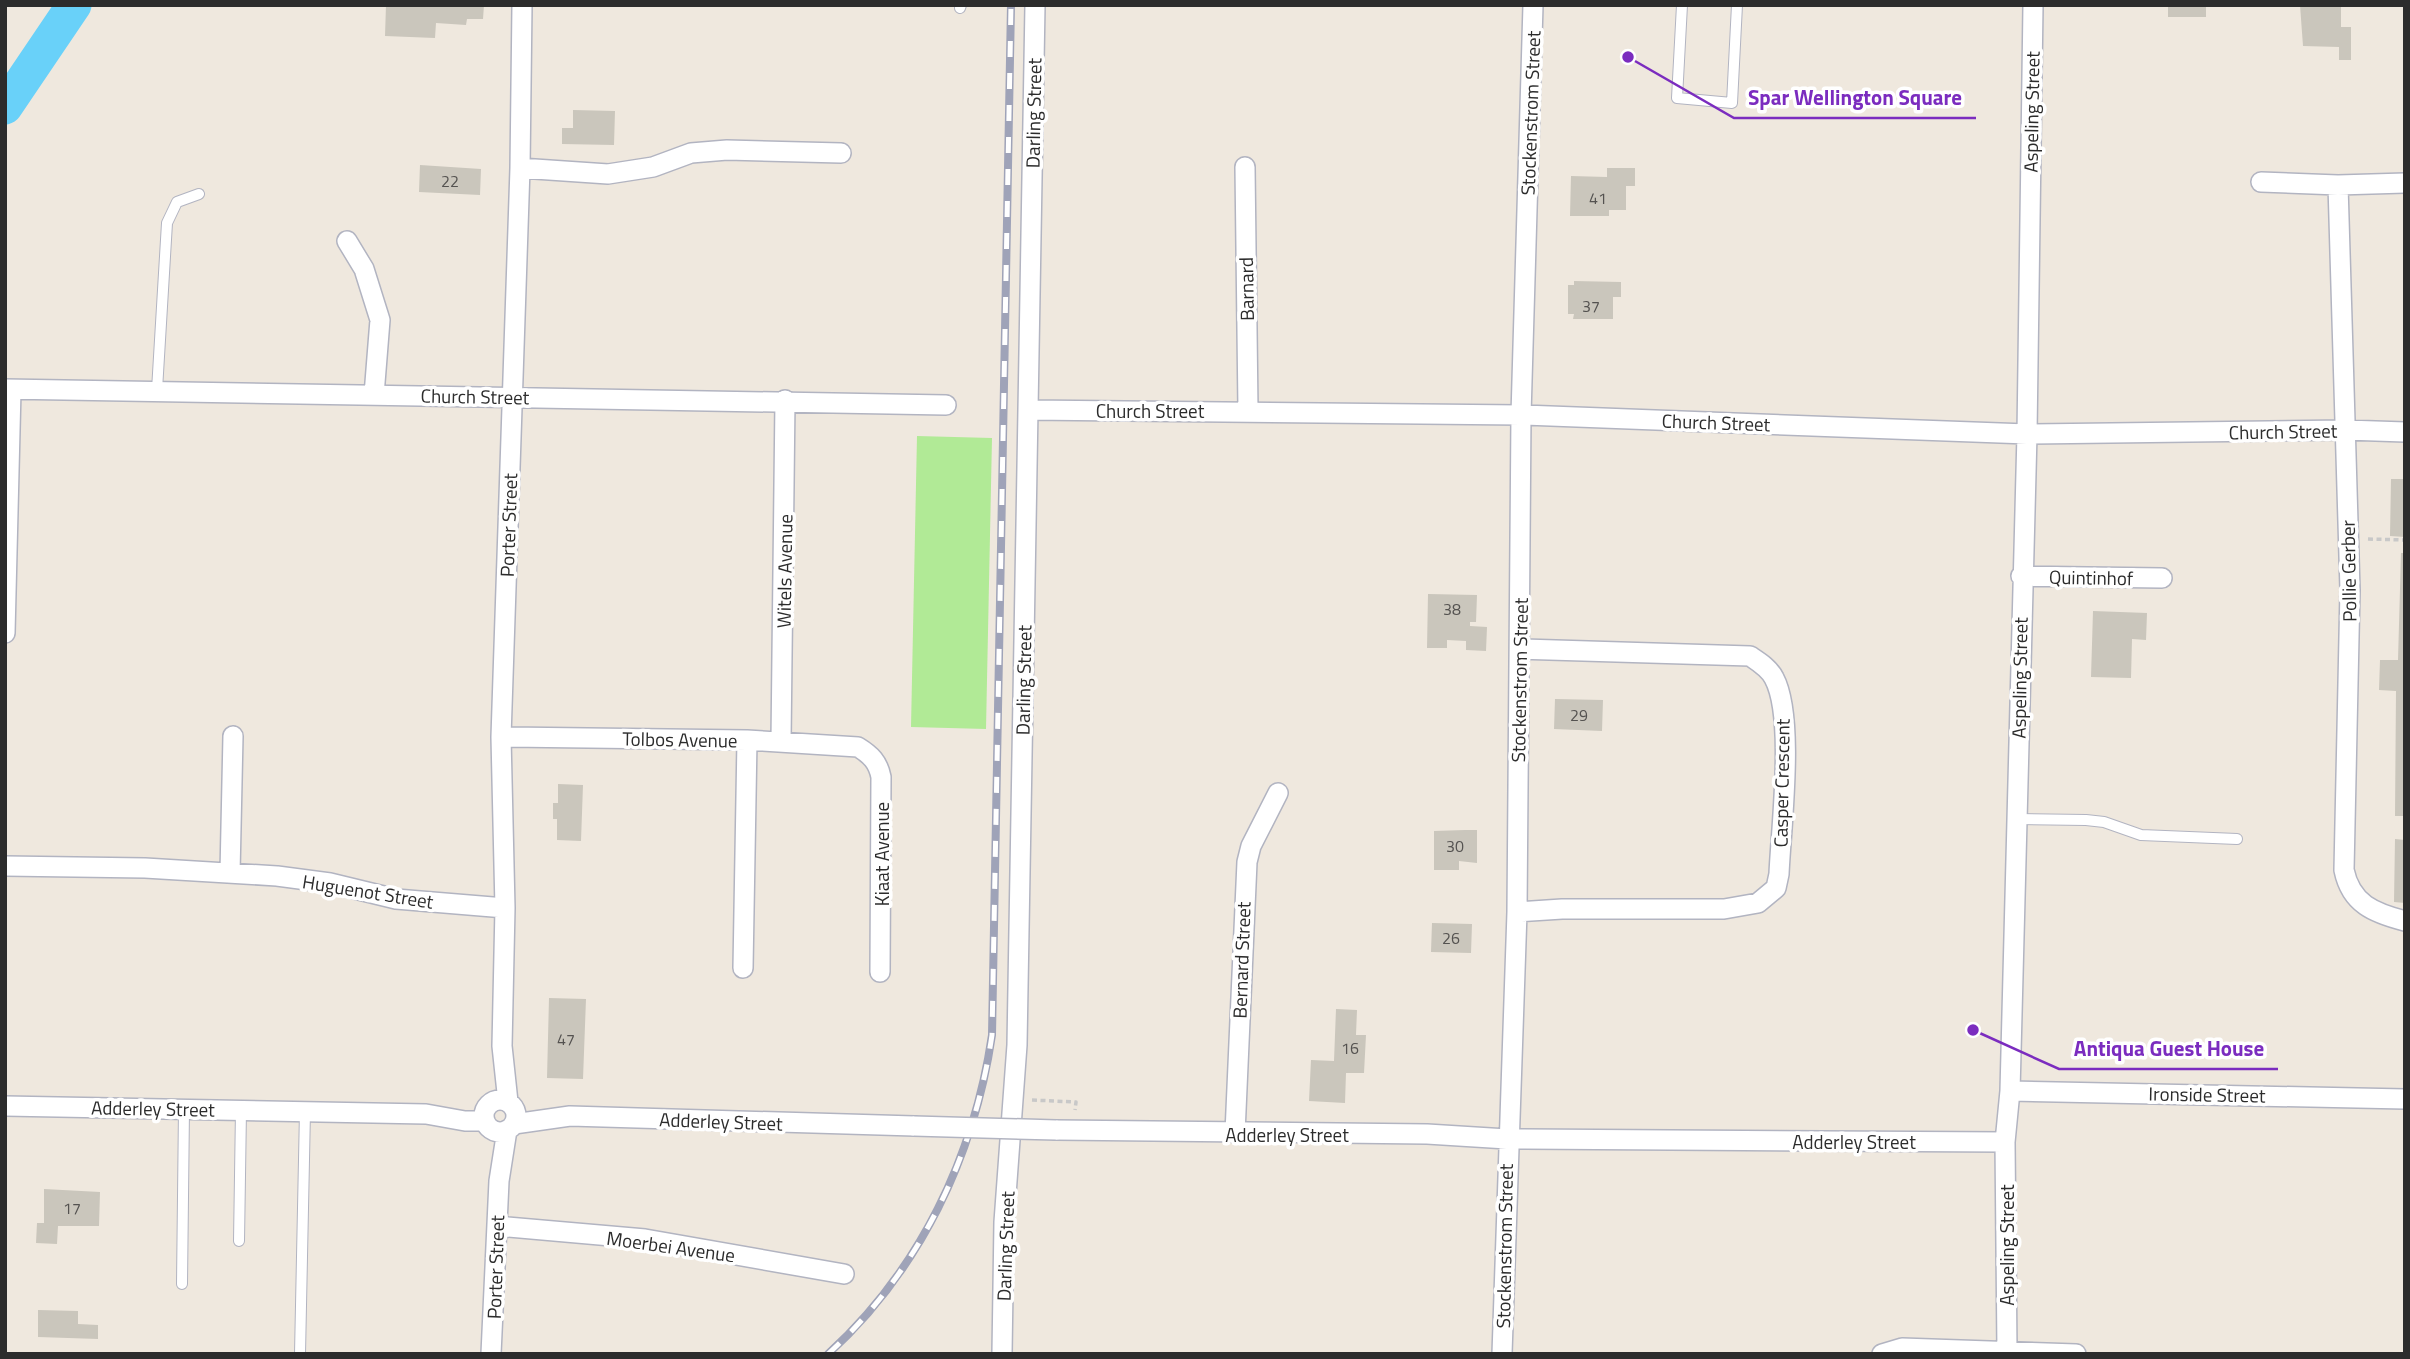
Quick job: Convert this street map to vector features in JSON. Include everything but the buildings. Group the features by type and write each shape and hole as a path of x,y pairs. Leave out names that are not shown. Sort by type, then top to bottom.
{"street":[{"name":"Porter Street","path":"491,1354 499,1181 505,908 501,737 520,168 522,5"},
{"name":"Darling Street","path":"1002,1354 1004,1222 1017,1045 1035,5"},
{"name":"Stockenstrom Street","path":"1502,1354 1507,1139 1517,912 1521,415 1532,5"},
{"name":"Aspeling Street","path":"2007,1351 2006,1142 2010,1091 2021,576 2027,434 2033,5"},
{"path":"520,168 608,174 653,167 691,153 727,150 841,153"},
{"name":"Barnard","path":"1245,167 1248,410"},
{"path":"2260,182 2338,185 2405,183"},
{"name":"Pollie Gerber","path":"2338,185 2348,538 2344,870 2347,883 2365,907 2377,914 2405,921"},
{"path":"347,241 364,270 380,320 374,395"},
{"path":"5,633 8,389"},
{"name":"Church Street","path":"8,389 785,400 946,405"},
{"name":"Witels Avenue","path":"781,741 785,400"},
{"name":"Church Street","path":"1028,410 1248,410 1521,415 2027,434 2346,430 2405,432"},
{"name":"Quintinhof","path":"2021,576 2162,578"},
{"name":"Casper Crescent","path":"1517,912 1724,909 1758,903 1776,888 1779,874 1784,739 1782,701 1774,678 1764,665 1751,656 1520,649"},
{"path":"230,873 233,736"},
{"name":"Tolbos Avenue","path":"501,737 747,740 858,747"},
{"path":"743,968 747,740"},
{"name":"Kiaat Avenue","path":"858,747 875,760 881,777 880,972"},
{"name":"Bernard Street","path":"1234,1133 1247,862 1251,846 1278,793"},
{"name":"Huguenot Street","path":"5,866 230,873 330,883 396,899 505,908"},
{"name":"Ironside Street","path":"2010,1091 2405,1099"},
{"name":"Adderley Street","path":"5,1106 426,1114 465,1121 499,1115 1056,1130 1427,1134 1507,1139 2006,1142"},
{"name":"Moerbei Avenue","path":"496,1226 645,1239 844,1274"},
{"path":"1882,1354 1902,1348 2076,1354"}],"lane":[{"path":"1682,5 1677,98 1732,103 1737,5"},
{"path":"157,390 167,223 177,202 199,194"},
{"path":"2016,819 2086,820 2104,822 2141,835 2236,839"},
{"path":"182,1284 184,1109"},
{"path":"239,1241 241,1110"},
{"path":"300,1354 305,1111"}],"path":[{"path":"2348,538 2405,540"},
{"path":"1026,1100 1073,1102"}],"green space":[{"path":"917,436 992,438 986,729 911,727"}],"waterway":[{"path":"5,107 74,5"}],"railway":[{"path":"828,1354 861,1321 890,1286 938,1209 972,1124 992,1035 1011,5"}],"place":[{"name":"Spar Wellington Square","path":"1628,57"},
{"name":"Antiqua Guest House","path":"1973,1030"}]}
